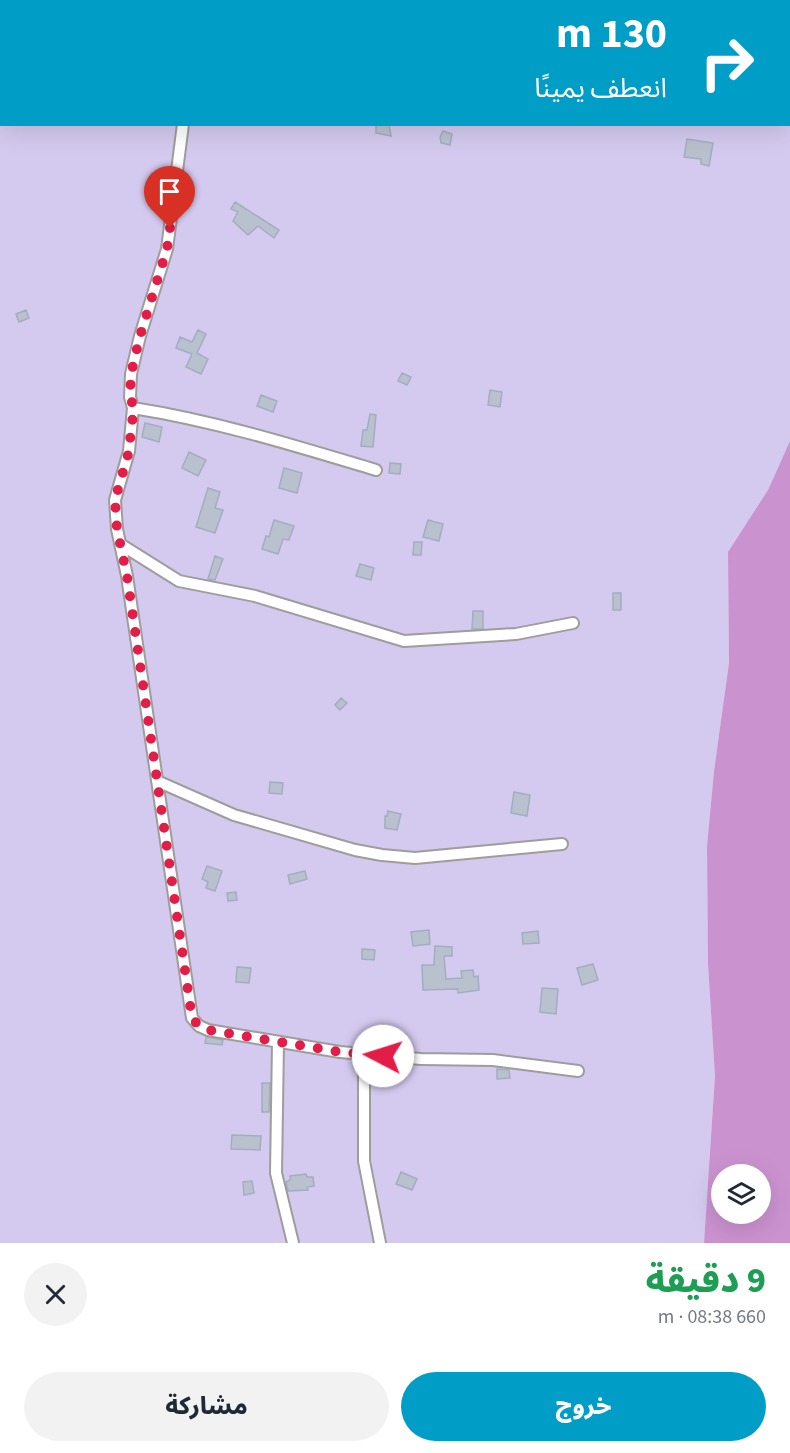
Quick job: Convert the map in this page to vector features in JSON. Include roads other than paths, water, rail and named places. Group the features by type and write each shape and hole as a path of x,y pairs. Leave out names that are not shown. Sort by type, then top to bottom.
{"street":[{"path":"183,126 167,249 140,336 131,374 130,397 134,408 129,451 115,500 192,1018 199,1026 208,1030 364,1054 421,1059 493,1060 578,1071"},
{"path":"134,408 220,426 376,470"},
{"path":"120,544 179,581 255,596 404,641 516,634 573,623"},
{"path":"158,781 234,815 355,850 382,855 415,858 562,844"},
{"path":"279,1042 276,1173 293,1243"},
{"path":"364,1054 364,1161 380,1243"}]}
